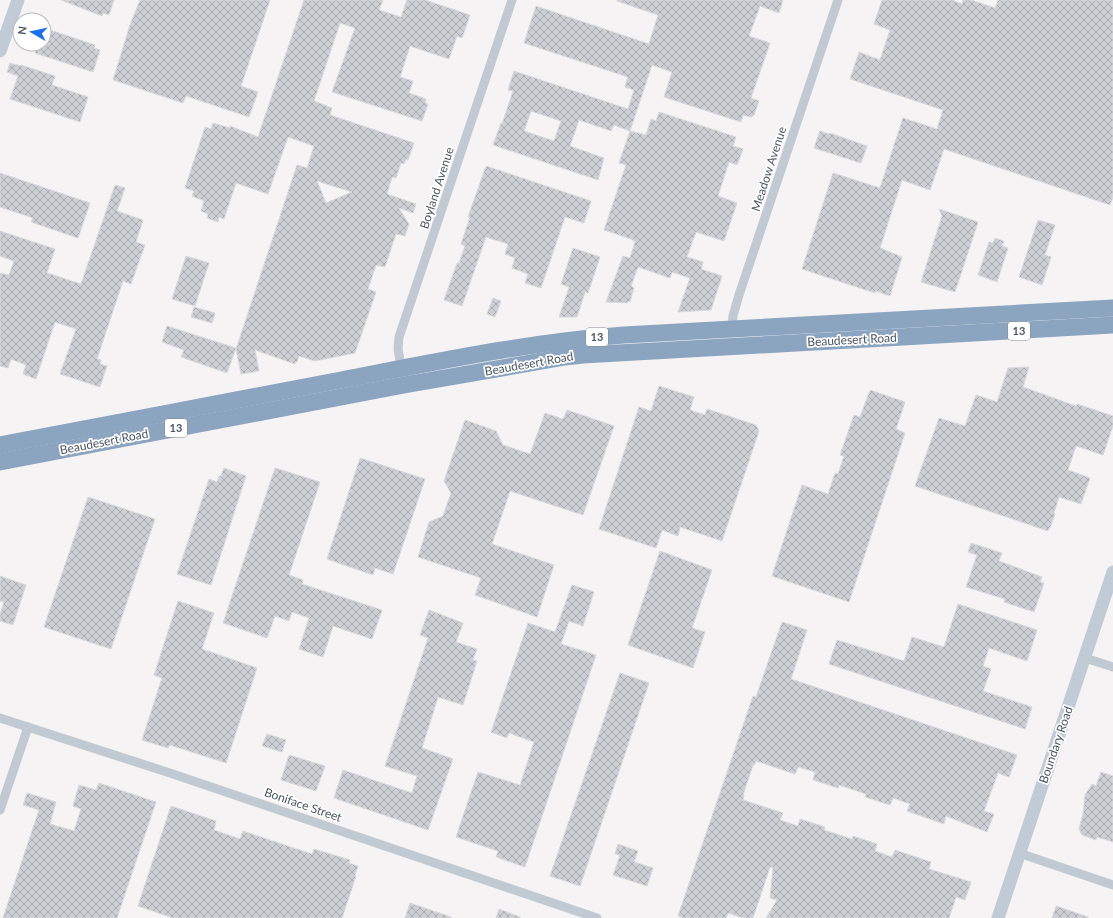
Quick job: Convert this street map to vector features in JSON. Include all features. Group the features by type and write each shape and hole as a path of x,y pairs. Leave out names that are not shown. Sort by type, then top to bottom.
{"highway":[{"name":"Beaudesert Road","path":"0,462 403,377 538,344 624,335 1113,308"},
{"name":"Beaudesert Road","path":"0,445 403,377 565,357 730,346 1113,326"}],"main road":[{"path":"0,51 18,0"},
{"name":"Boundary Road","path":"998,918 1113,572"}],"street":[{"name":"Boyland Avenue","path":"403,377 398,349 399,337 512,0"},
{"name":"Meadow Avenue","path":"730,346 739,295 838,0"},
{"path":"1085,658 1113,667"},
{"name":"Boniface Street","path":"0,718 166,772 597,918"},
{"path":"0,810 28,727"},
{"path":"1019,853 1113,885"}],"building":[{"path":"61,0 114,0 109,15 103,13 102,16"},
{"path":"140,0 270,0 241,86 258,92 249,117 186,96 183,103 113,80 130,25"},
{"path":"304,0 383,0 379,10 401,17 407,0 425,0 470,15 462,38 457,36 449,59 410,46 400,77 413,81 409,93 426,99 425,103 428,104 422,121 332,92 355,28 340,23 314,101 332,108 330,115 414,143 408,160 406,159 404,164 401,163 396,178 392,177 387,194 416,204 413,213 399,208 409,224 405,236 396,234 385,267 376,265 368,289 376,292 355,353 315,361 299,356 295,364 255,350 259,371 241,374 236,349 297,165 307,168 314,146 288,137 268,194 236,183 224,219 219,217 218,222 207,218 208,214 201,211 204,201 192,196 194,191 185,188 205,127 211,129 213,123 230,128 230,126 258,137","holes":["317,181 352,192 326,203"]},
{"path":"783,0 779,13 760,6 749,36 770,43 751,98 759,101 754,115 751,117 743,115 741,122 664,97 672,72 652,65 630,131 614,125 611,131 579,120 570,146 604,158 598,180 493,145 513,91 508,90 514,71 628,109 634,90 625,87 628,77 524,43 536,6 649,44 658,15 617,1","holes":["531,111 561,121 554,141 524,131"]},
{"path":"882,0 952,0 962,4 963,0 971,0 995,8 998,0 1113,0 1113,197 1110,205 944,149 930,190 902,180 880,248 902,257 890,296 876,291 875,293 802,269 833,173 880,188 903,118 937,129 943,110 850,79 859,52 880,60 890,30 874,24"},
{"path":"52,31 95,45 94,48 100,50 93,72 35,53 52,52"},
{"path":"10,63 55,76 52,85 88,97 80,122 10,99 18,76 7,72"},
{"path":"659,112 736,137 733,146 743,149 737,165 729,162 718,196 737,203 724,241 696,232 687,257 703,262 701,269 722,276 711,310 678,312 690,278 672,272 670,278 638,267 631,286 634,288 630,302 606,302 623,256 630,258 635,242 631,239 604,230 626,165 619,163 630,131 646,135 651,119 656,121"},
{"path":"820,131 867,146 861,163 814,148"},
{"path":"486,166 591,201 584,223 565,217 541,288 525,283 528,274 512,268 515,258 505,254 508,244 486,237 462,306 444,300 457,263 459,263 465,246 461,244 470,217 468,217"},
{"path":"0,173 90,203 78,238 31,222 33,218 0,207"},
{"path":"115,185 125,188 117,211 143,220 136,242 145,245 131,284 123,281 97,359 101,360 100,364 107,366 100,387 60,374 76,329 55,322 36,379 23,374 26,365 11,359 8,368 0,366 0,273 9,275 14,261 0,256 0,231 55,249 47,273 81,284"},
{"path":"939,209 978,222 955,292 921,282 942,216"},
{"path":"1038,220 1055,225 1045,255 1051,257 1042,285 1019,277"},
{"path":"995,238 1004,241 1002,246 1008,248 997,282 978,275 989,242 993,243"},
{"path":"573,248 600,257 588,293 585,292 577,317 559,317 569,287 561,284"},
{"path":"186,256 209,263 195,306 172,299"},
{"path":"493,298 501,301 495,317 487,314"},
{"path":"194,307 215,313 212,323 191,317"},
{"path":"167,326 236,348 227,373 181,357 184,350 162,342"},
{"path":"1029,367 1023,387 1076,406 1077,404 1113,416 1113,426 1103,455 1076,446 1068,470 1090,478 1081,504 1059,497 1054,513 1055,514 1048,531 915,486 939,418 965,426 976,395 997,402 1008,368"},
{"path":"659,386 694,397 690,410 705,415 707,409 756,425 759,431 722,541 680,527 678,536 662,530 656,548 599,529 639,407 651,411"},
{"path":"870,390 905,402 896,429 905,433 849,602 772,576 802,485 828,494 835,473 838,474 844,456 840,455 854,415 860,417"},
{"path":"567,410 614,426 583,515 510,491 492,544 554,565 537,617 475,595 481,578 418,557 429,522 443,516 451,493 444,481 465,420 496,431 503,445 530,454 545,413 563,419"},
{"path":"360,458 425,479 393,574 375,568 373,575 327,559"},
{"path":"224,468 246,476 211,585 177,574 209,479 217,482"},
{"path":"275,468 320,482 289,575 303,580 302,584 382,610 372,639 333,626 323,657 299,649 309,618 292,612 289,621 275,616 267,638 223,623"},
{"path":"88,497 155,519 111,649 44,627"},
{"path":"971,543 1002,553 999,561 1042,577 1040,582 1044,583 1034,612 1004,602 1005,599 966,587 977,555 968,552"},
{"path":"660,551 712,570 692,628 705,632 693,668 628,645"},
{"path":"0,576 26,585 13,625 0,621 0,614 4,602 0,601"},
{"path":"572,585 594,592 583,626 569,621 561,644 596,655 525,867 496,857 498,851 456,837 478,772 520,785 534,742 509,733 507,738 491,732 528,623 555,632"},
{"path":"178,601 214,613 202,649 257,668 226,763 170,745 168,748 142,740 162,678 154,675"},
{"path":"958,604 1037,630 1027,661 989,648 983,666 991,669 983,691 1032,707 1025,729 829,664 837,640 904,661 912,637 944,647"},
{"path":"429,610 463,623 456,642 477,649 473,660 477,661 463,705 438,697 422,748 453,759 428,830 334,798 343,770 412,793 417,776 385,766 428,638 420,635"},
{"path":"782,622 807,630 791,679 1017,755 1009,777 998,773 984,811 994,814 987,832 946,816 944,824 907,811 910,804 893,798 890,805 865,797 866,794 839,785 838,788 813,780 815,772 798,767 795,774 756,761 753,765 743,795 743,800 783,813 780,820 798,826 800,819 825,827 824,830 852,839 853,836 877,844 875,851 892,857 895,850 931,862 929,869 971,882 965,900 956,897 949,918 766,918 777,900 770,898 773,868 770,867 753,918 743,918 728,913 726,918 684,918 678,916 753,696 756,697"},
{"path":"620,673 649,683 580,886 550,876"},
{"path":"267,734 286,740 282,752 262,746"},
{"path":"289,755 325,766 316,791 281,780"},
{"path":"1101,772 1113,776 1113,842 1097,837 1096,840 1082,835 1079,829 1083,814 1085,795 1092,784 1096,786"},
{"path":"99,783 156,802 117,918 3,918 39,810 23,805 27,793 56,802 50,824 74,831 81,809 73,806 79,785 96,790"},
{"path":"171,806 216,821 214,830 240,839 243,831 312,854 314,849 350,860 349,863 358,866 342,918 173,918 138,906"},
{"path":"618,844 638,851 634,862 653,868 647,886 613,875 620,855 615,854"},
{"path":"410,903 451,917 451,918 405,918"},
{"path":"1056,906 1088,917 1088,918 1052,918"},
{"path":"499,909 520,917 520,918 496,918"}]}
